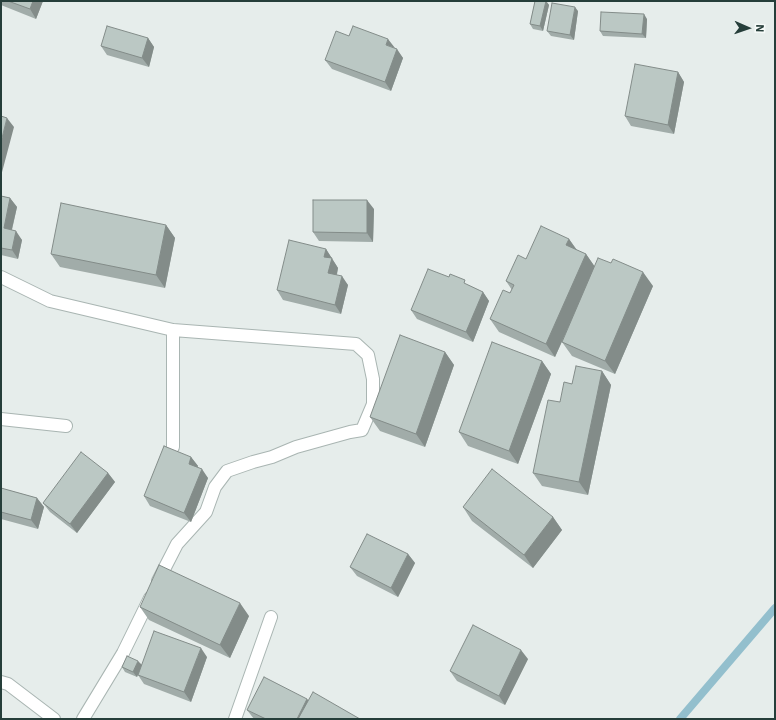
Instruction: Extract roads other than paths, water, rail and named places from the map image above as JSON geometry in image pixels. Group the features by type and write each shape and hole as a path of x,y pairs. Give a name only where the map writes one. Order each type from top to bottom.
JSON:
{"street":[{"path":"1,277 50,301 173,330 356,344 368,355 373,379 373,404 362,430 296,446 272,457 227,471 215,487 206,512 177,544 123,653 83,719"},
{"path":"173,330 173,447"},
{"path":"1,419 66,426"},
{"path":"235,719 271,617"},
{"path":"1,682 8,684 54,719"}],"waterway":[{"path":"680,719 775,608"}]}
